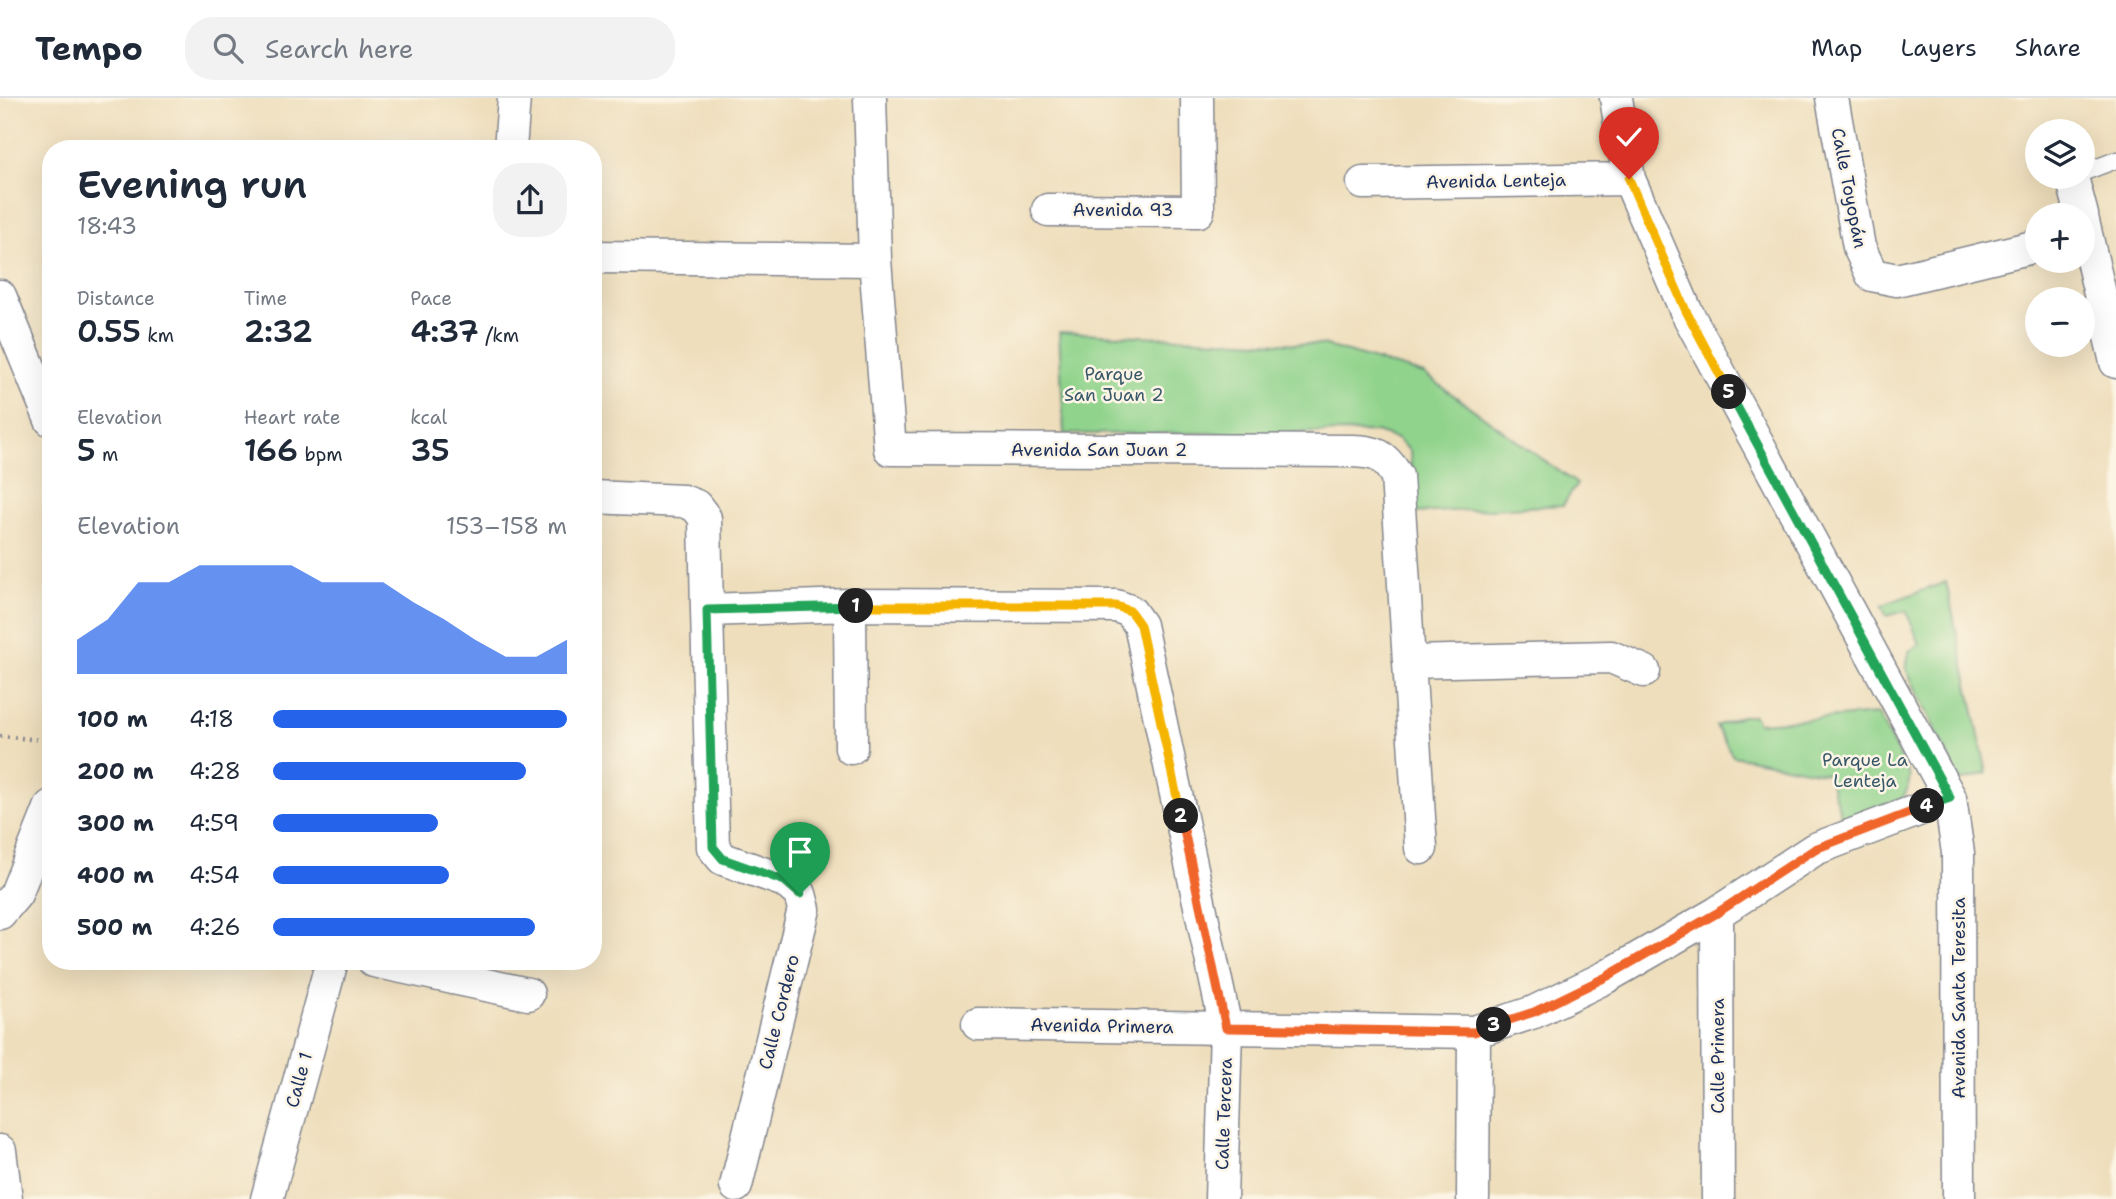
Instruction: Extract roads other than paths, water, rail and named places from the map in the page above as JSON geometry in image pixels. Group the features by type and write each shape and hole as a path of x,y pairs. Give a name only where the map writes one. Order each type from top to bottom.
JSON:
{"street":[{"path":"511,140 514,98"},
{"path":"602,257 875,260 870,98"},
{"name":"Avenida 93","path":"1048,210 1198,211 1197,98"},
{"path":"1616,98 1629,179 1686,311 1950,798"},
{"name":"Calle Toyopán","path":"1832,98 1858,247 1872,275 1897,280 2025,249"},
{"name":"Avenida Lenteja","path":"1363,183 1629,179"},
{"name":"Avenida San Juan 2","path":"875,260 890,449 1352,451 1372,452 1387,461 1397,476 1421,848"},
{"path":"2095,272 2116,362"},
{"path":"0,296 42,398"},
{"path":"602,497 683,501 696,506 705,518 707,610 850,606 851,748"},
{"name":"Calle Tercera","path":"850,606 1116,606 1130,611 1140,625 1226,1028 1221,1199"},
{"name":"Calle Cordero","path":"707,610 713,847 723,859 785,881 800,894 804,909 736,1186"},
{"path":"1409,662 1611,657 1644,671"},
{"name":"Avenida Primera","path":"978,1024 1474,1032 1534,1012 1606,977 1717,913 1815,849 1950,798"},
{"name":"Avenida Santa Teresita","path":"1950,798 1958,853 1959,1199"},
{"path":"0,913 16,894 42,829"},
{"name":"Calle Primera","path":"1717,913 1718,1199"},
{"name":"Calle 1","path":"267,1199 330,970"},
{"path":"416,970 528,994"},
{"path":"1473,1199 1474,1032"},
{"path":"0,1151 6,1199"}],"lane":[{"path":"2095,168 2116,160"}],"park label":[{"name":"Parque San Juan 2","path":"1114,384"},
{"name":"Parque La Lenteja","path":"1865,770"}]}
